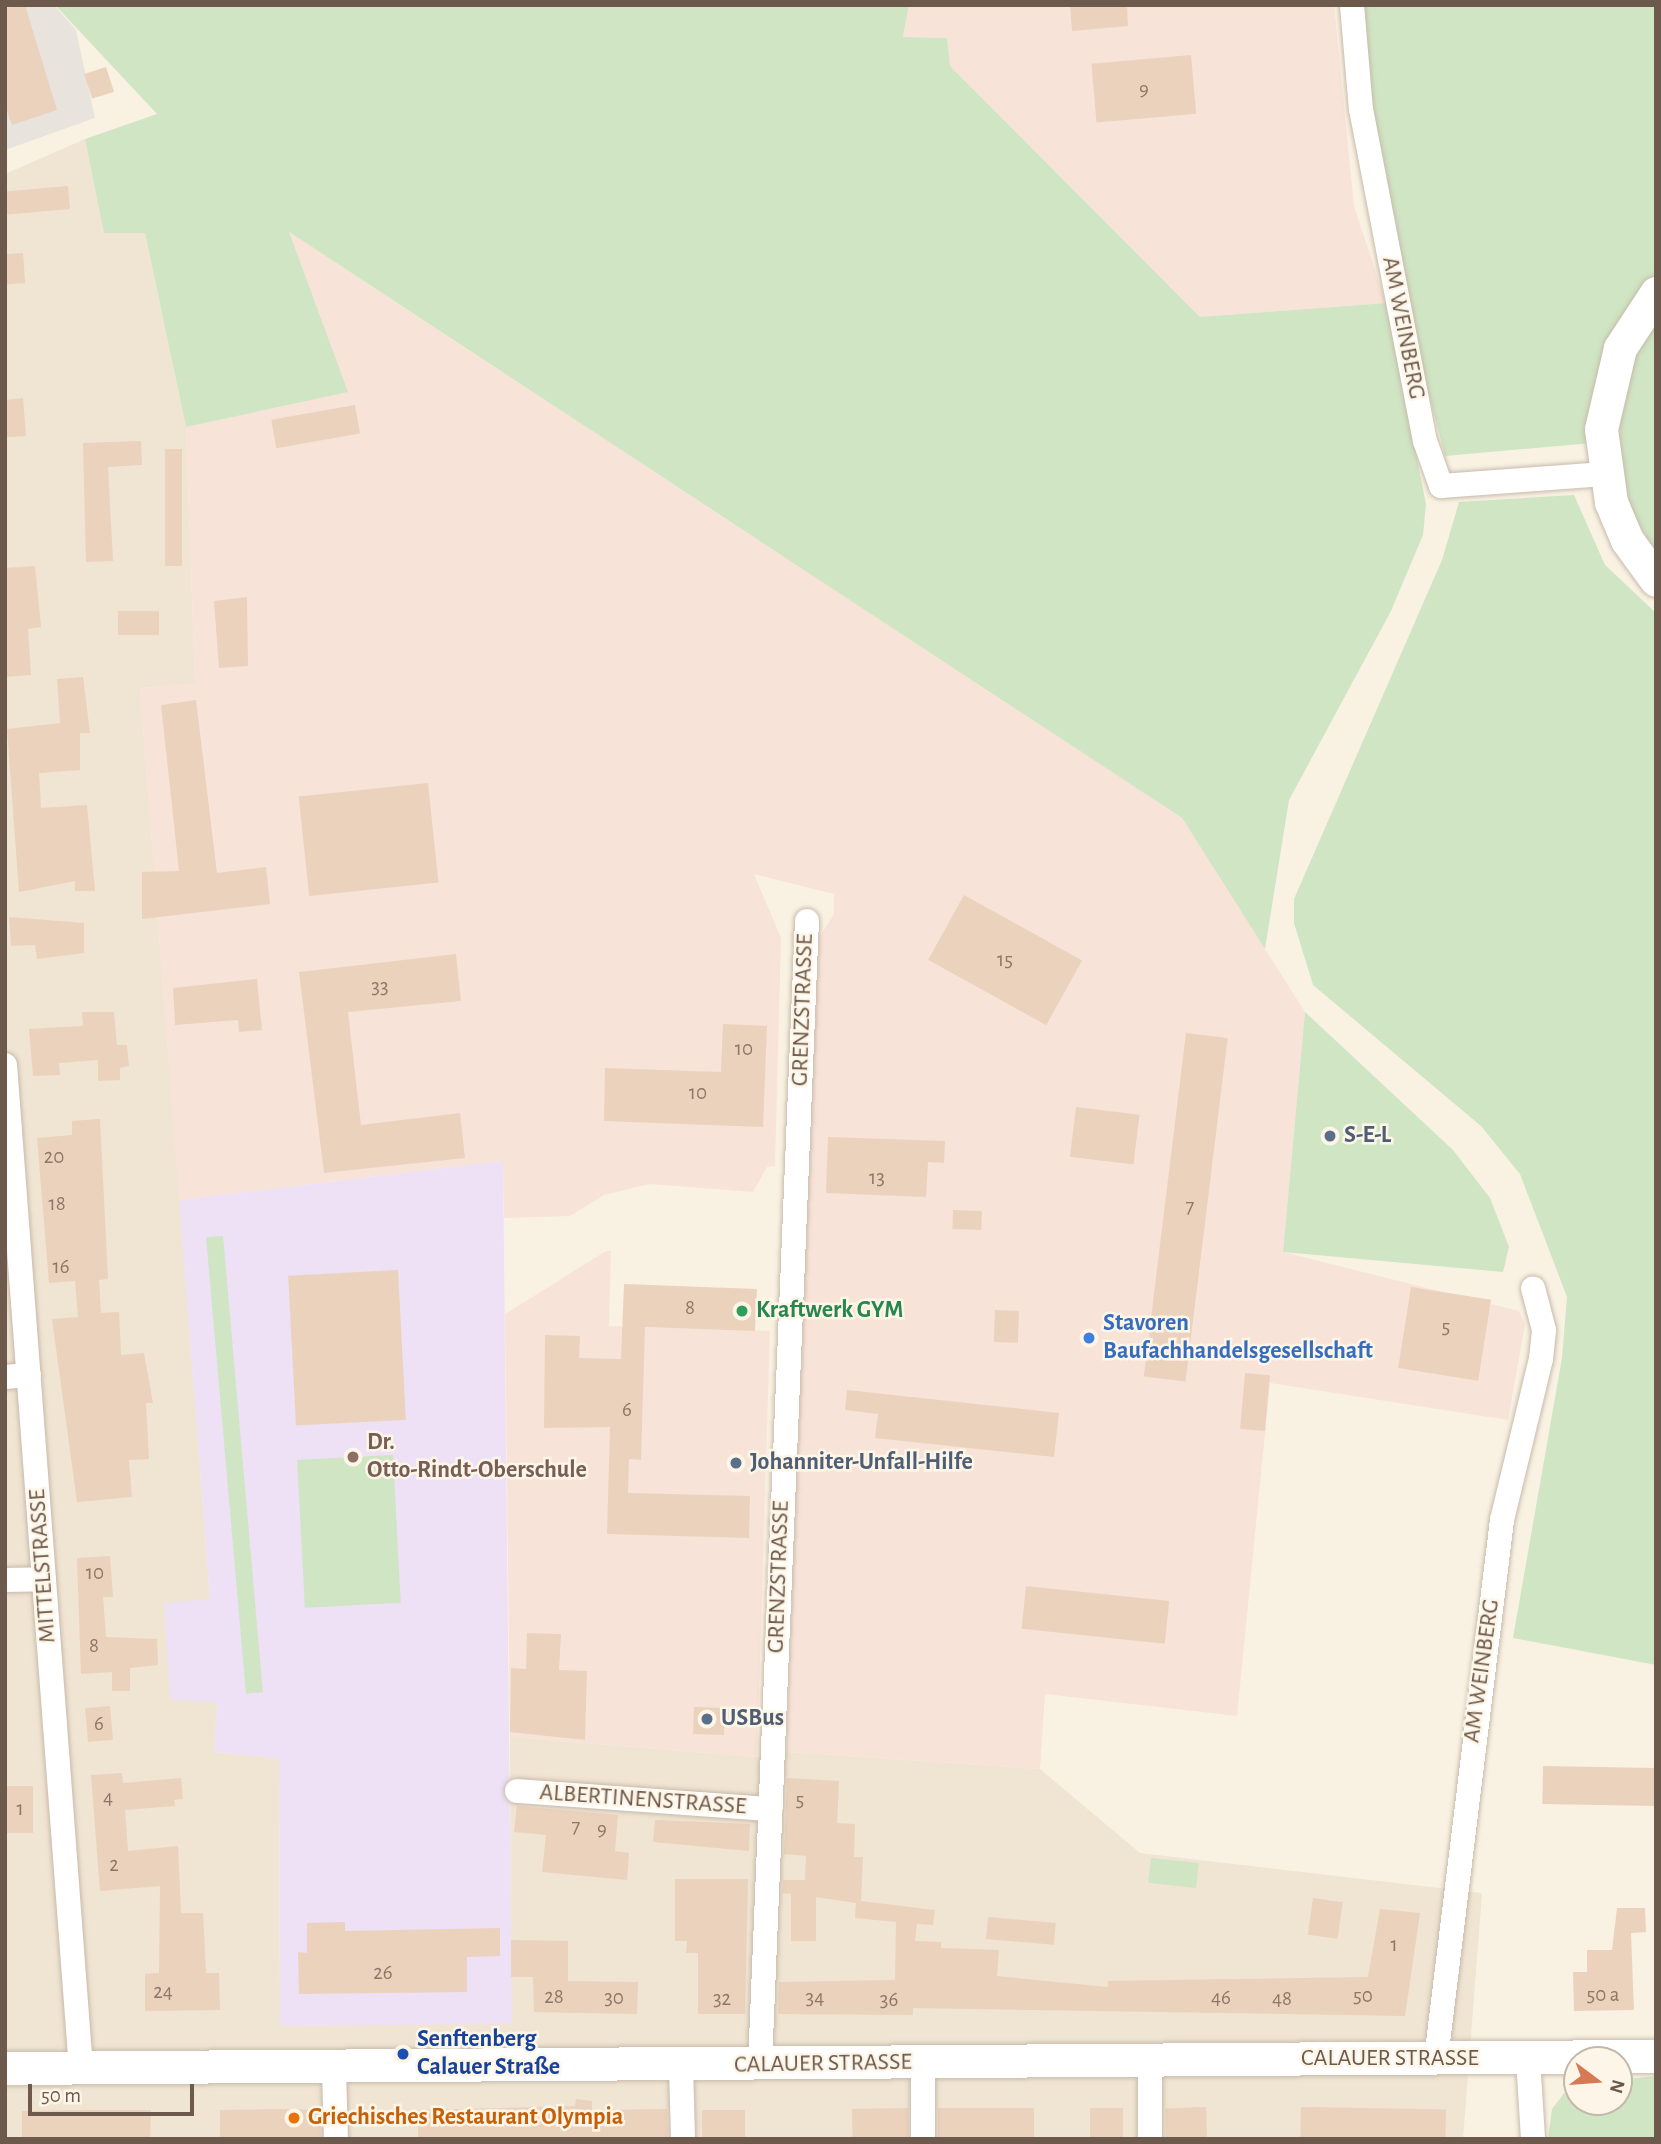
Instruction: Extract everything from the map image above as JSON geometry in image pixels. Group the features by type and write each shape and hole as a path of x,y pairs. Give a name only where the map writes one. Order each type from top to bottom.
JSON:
{"street":[{"name":"AM WEINBERG","path":"1353,5 1361,109 1425,441 1441,486 1605,474"},
{"path":"1656,293 1620,348 1605,396 1605,474 1627,540 1656,580"},
{"name":"GRENZSTRASSE","path":"760,2065 807,921"},
{"name":"MITTELSTRASSE","path":"5,1065 17,1376 44,1579 81,2068"},
{"name":"AM WEINBERG","path":"1436,2059 1502,1520 1541,1359 1544,1331 1533,1288"},
{"path":"5,1580 44,1579"},
{"name":"ALBERTINENSTRASSE","path":"517,1791 770,1809"},
{"name":"CALAUER STRASSE","path":"5,2068 334,2069 1648,2057"},
{"path":"1528,2059 1533,2139"},
{"path":"1150,2061 1150,2139"},
{"path":"923,2062 923,2139"},
{"path":"681,2066 683,2139"},
{"path":"334,2069 336,2139"}],"shaded area":[{"path":"5,5 54,5 76,30 95,118 5,150"},
{"path":"909,5 1334,5 1354,206 1386,303 1200,317 950,66 947,38 903,37"},
{"path":"85,139 104,232 145,233 186,427 195,684 140,688 210,1600 165,1603 217,1703 214,1752 279,1759 280,2026 511,2023 510,1737 757,1757 786,1752 1040,1769 1140,1853 1482,1893 1463,2139 5,2139 5,174"},
{"path":"287,231 1182,818 1305,1012 1283,1252 1519,1311 1525,1324 1508,1420 1270,1383 1237,1716 1045,1694 1040,1769 786,1752 815,944 834,914 834,894 754,874 781,938 775,1166 767,1167 753,1192 650,1184 604,1195 570,1216 504,1218 503,1161 179,1200 140,688 195,684 186,427 347,392"},
{"name":"Dr. Otto-Rindt-Oberschule","path":"503,1161 512,2024 280,2026 279,1759 214,1752 217,1703 170,1699 164,1603 210,1599 179,1200"},
{"path":"606,1251 611,1251 609,1326 770,1331 757,1757 510,1737 505,1314"}],"green space":[{"path":"55,5 909,5 903,37 947,38 950,66 1200,317 1386,303 1426,504 1423,535 1391,611 1289,800 1265,949 1182,818 289,232 348,392 186,427 145,233 104,233 85,139 157,114"},
{"path":"1356,5 1656,5 1656,554 1622,494 1615,441 1445,456 1379,204"},
{"path":"1574,495 1605,565 1656,613 1656,1665 1513,1638 1562,1358 1567,1297 1520,1174 1481,1126 1313,985 1294,923 1294,899 1442,560 1459,502"},
{"path":"1305,1012 1453,1150 1490,1198 1509,1247 1503,1272 1283,1252"},
{"path":"223,1236 263,1692 246,1694 206,1237"},
{"path":"393,1455 401,1603 305,1608 297,1460"},
{"path":"1151,1858 1199,1863 1196,1888 1148,1883"},
{"path":"1656,2076 1656,2139 1548,2139 1552,2109 1563,2095 1563,2116 1633,2116 1633,2078"}],"building":[{"path":"25,5 57,110 12,125 5,104 5,8"},
{"path":"1070,5 1127,5 1128,26 1072,31"},
{"path":"1191,55 1196,114 1097,122 1091,64"},
{"path":"106,67 114,92 92,99 84,74"},
{"path":"68,186 70,209 7,214 5,191"},
{"path":"23,253 25,283 7,284 5,254"},
{"path":"23,398 26,436 5,437 5,400"},
{"path":"355,405 360,434 276,448 271,420"},
{"path":"141,441 142,465 108,467 113,561 86,562 83,443"},
{"path":"165,449 182,449 182,566 165,566"},
{"path":"35,566 41,627 28,629 31,675 5,677 5,568"},
{"path":"247,597 248,666 219,668 214,601"},
{"path":"118,611 159,611 159,635 118,635"},
{"path":"83,677 90,733 80,733 80,770 39,773 41,808 87,805 95,891 75,891 75,881 19,892 7,729 60,723 57,679"},
{"path":"196,700 217,873 266,867 270,904 142,919 142,872 179,871 161,705"},
{"path":"428,783 438,882 309,896 299,797"},
{"path":"964,895 1082,960 1046,1025 928,960"},
{"path":"9,917 84,923 84,953 37,959 35,945 11,946"},
{"path":"456,954 461,1001 348,1012 361,1125 460,1113 465,1158 324,1173 299,972"},
{"path":"257,979 262,1030 239,1032 238,1020 175,1025 173,988"},
{"path":"82,1012 114,1012 117,1045 127,1045 129,1066 120,1068 120,1080 98,1081 98,1060 59,1063 60,1075 33,1076 29,1029 83,1026"},
{"path":"723,1024 767,1026 763,1127 604,1121 605,1068 721,1072"},
{"path":"1186,1033 1228,1038 1186,1382 1144,1376"},
{"path":"1076,1107 1140,1115 1133,1164 1070,1157"},
{"path":"100,1119 108,1279 99,1280 101,1313 119,1312 121,1355 144,1353 153,1403 146,1403 149,1459 129,1460 132,1497 77,1502 52,1319 78,1317 75,1281 49,1283 37,1138 72,1135 72,1121"},
{"path":"828,1137 945,1141 944,1163 928,1162 926,1197 826,1193"},
{"path":"953,1210 982,1211 981,1230 952,1229"},
{"path":"398,1270 406,1420 296,1426 288,1276"},
{"path":"624,1284 757,1289 755,1331 645,1327 641,1460 629,1459 628,1493 750,1496 749,1538 607,1534 610,1427 544,1428 545,1335 580,1336 579,1358 621,1359"},
{"path":"1411,1287 1491,1300 1478,1381 1398,1368"},
{"path":"995,1310 1019,1311 1018,1343 994,1342"},
{"path":"1245,1373 1270,1375 1265,1431 1240,1429"},
{"path":"847,1390 1059,1413 1054,1457 875,1438 878,1414 845,1410"},
{"path":"110,1556 113,1597 103,1597 106,1637 157,1639 158,1665 130,1668 130,1691 112,1691 112,1672 81,1674 77,1558"},
{"path":"1026,1586 1169,1601 1165,1644 1022,1629"},
{"path":"527,1633 561,1634 559,1670 587,1671 585,1740 510,1732 511,1668 526,1669"},
{"path":"110,1706 113,1740 88,1742 85,1708"},
{"path":"694,1707 725,1708 724,1735 693,1734"},
{"path":"1543,1766 1656,1768 1655,1806 1542,1804"},
{"path":"122,1773 123,1783 181,1778 183,1799 174,1800 175,1806 125,1810 128,1851 178,1846 181,1913 203,1913 206,1973 219,1973 220,2010 145,2011 145,1974 159,1973 160,1886 100,1891 91,1775"},
{"path":"787,1778 839,1781 837,1823 855,1824 854,1857 863,1857 861,1901 935,1910 933,1925 917,1924 915,1941 941,1942 941,1948 999,1950 997,1976 1108,1987 1108,1981 1368,1977 1380,1909 1420,1913 1405,2016 913,2008 913,2015 778,2014 779,1982 895,1980 896,1922 855,1918 856,1903 816,1897 816,1941 791,1941 791,1894 782,1893 783,1880 805,1880 806,1856 784,1854"},
{"path":"5,1786 33,1786 33,1833 5,1833"},
{"path":"517,1806 618,1815 615,1851 629,1853 627,1880 542,1872 546,1835 514,1832"},
{"path":"655,1820 750,1824 749,1851 653,1842"},
{"path":"675,1879 748,1879 745,2014 698,2014 698,1953 686,1953 687,1941 675,1941"},
{"path":"1313,1898 1343,1902 1338,1939 1308,1935"},
{"path":"1617,1908 1645,1908 1646,1932 1631,1933 1634,2010 1574,2011 1573,1972 1587,1972 1587,1950 1612,1950"},
{"path":"988,1917 1056,1923 1054,1945 986,1939"},
{"path":"345,1922 345,1931 500,1928 500,1956 467,1957 467,1992 299,1994 298,1952 307,1953 307,1923"},
{"path":"511,1940 568,1941 568,1981 638,1982 637,2014 534,2012 533,1977 511,1977"},
{"path":"576,2099 592,2101 592,2110 667,2109 668,2138 418,2139 418,2110 575,2106"},
{"path":"1206,2107 1207,2139 1166,2139 1165,2108"},
{"path":"1301,2107 1446,2110 1445,2139 1300,2139"},
{"path":"908,2108 909,2138 853,2139 852,2109"},
{"path":"938,2108 1034,2108 1034,2139 938,2139"},
{"path":"1090,2108 1123,2108 1123,2139 1090,2139"},
{"path":"151,2110 150,2139 22,2139 22,2111"},
{"path":"220,2110 320,2110 321,2139 220,2137"},
{"path":"702,2110 745,2110 745,2139 702,2139"}],"place":[{"name":"S-E-L","path":"1330,1136"},
{"name":"Kraftwerk GYM","path":"742,1311"},
{"name":"Stavoren Baufachhandelsgesellschaft","path":"1089,1338"},
{"name":"Dr. Otto-Rindt-Oberschule","path":"353,1457"},
{"name":"Johanniter-Unfall-Hilfe","path":"736,1463"},
{"name":"USBus","path":"707,1719"},
{"name":"Senftenberg Calauer Straße","path":"403,2054"},
{"name":"Griechisches Restaurant Olympia","path":"294,2118"}]}
